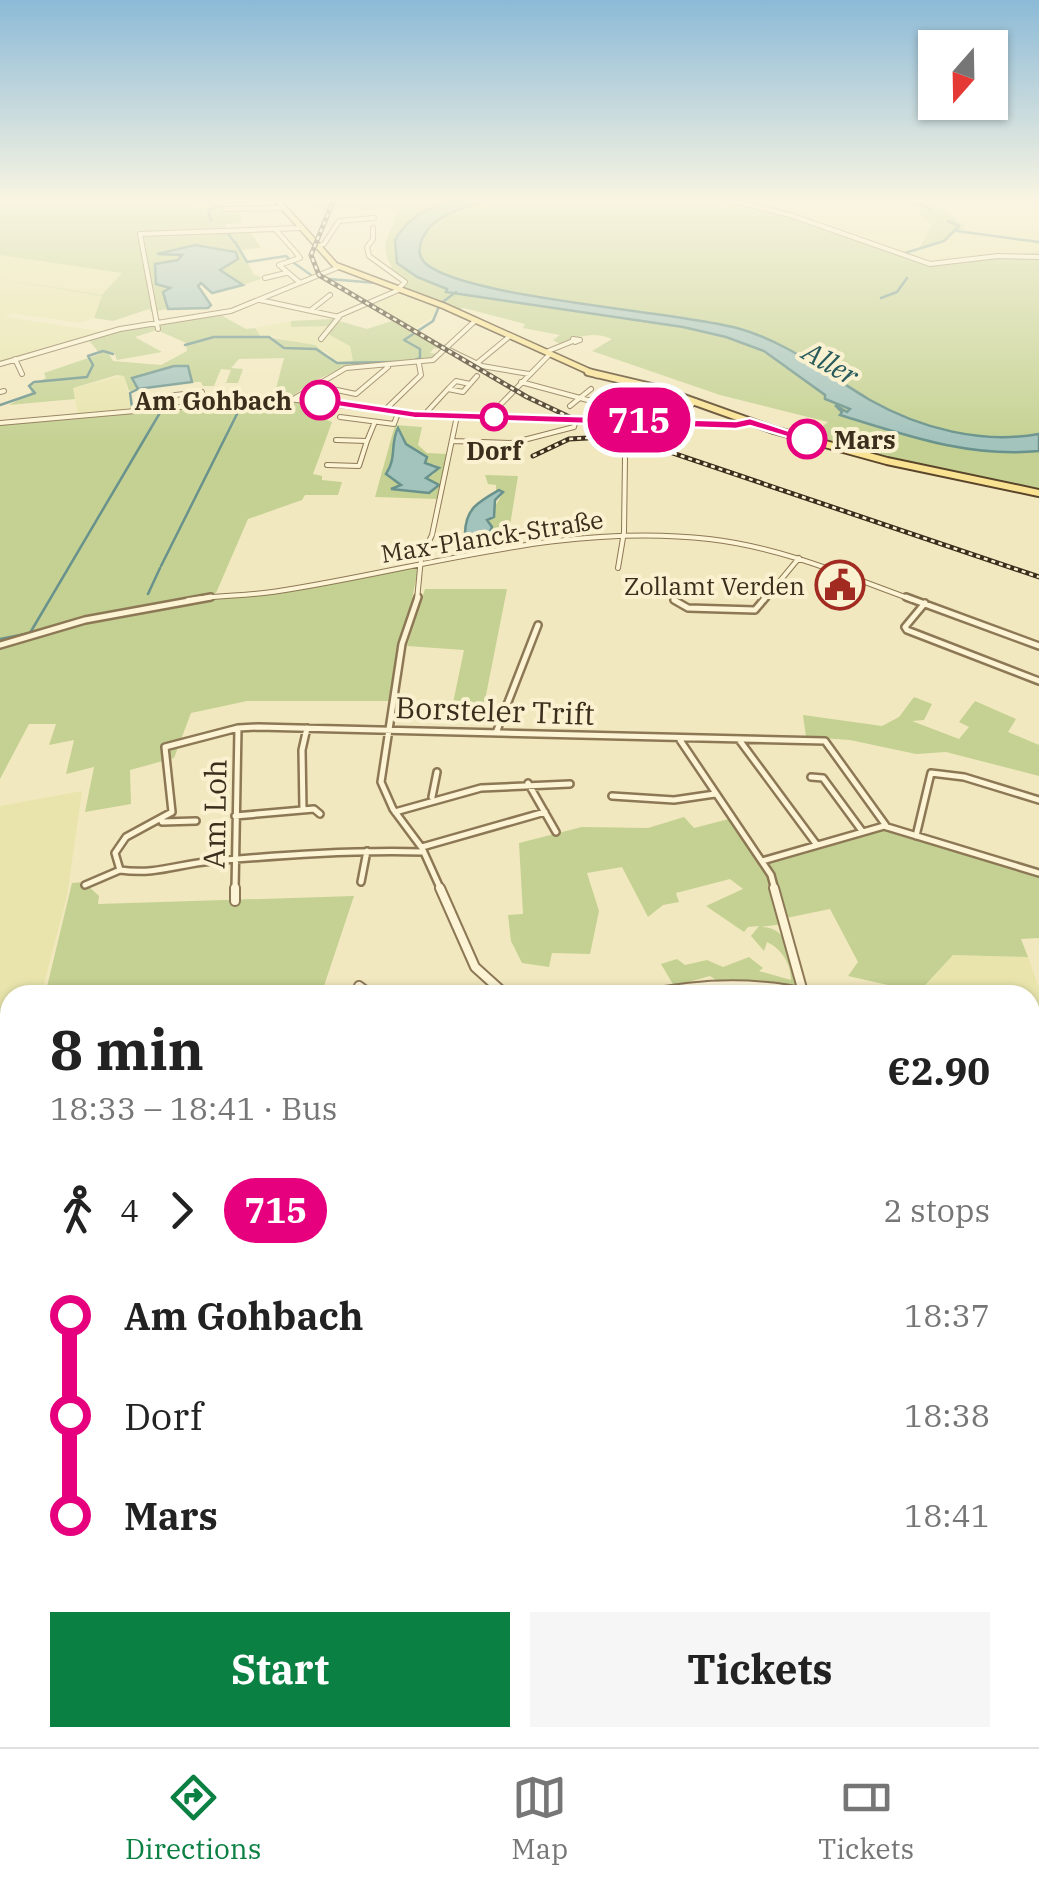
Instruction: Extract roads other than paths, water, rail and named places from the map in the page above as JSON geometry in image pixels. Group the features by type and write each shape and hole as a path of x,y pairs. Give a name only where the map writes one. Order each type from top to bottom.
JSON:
{"main road":[{"path":"377,281 436,302 598,376 656,388 750,422 905,466 1039,493"}],"street":[{"path":"147,281 158,329"},
{"path":"0,364 154,321 231,311 304,281"},
{"path":"258,300 338,316 399,289 402,281"},
{"path":"311,310 330,295"},
{"path":"268,296 277,301"},
{"path":"320,339 339,322 338,316"},
{"path":"295,398 346,368 419,364 435,359 476,320"},
{"path":"476,364 510,336"},
{"path":"495,417 547,354 578,339 584,344"},
{"path":"445,348 476,364 529,374"},
{"path":"14,360 22,374"},
{"path":"384,411 420,376 419,364"},
{"path":"313,385 360,393 389,366"},
{"path":"448,389 462,393 478,376"},
{"path":"424,415 456,382 470,384"},
{"path":"521,382 606,405"},
{"path":"570,406 591,390"},
{"path":"140,399 202,392 205,404"},
{"path":"0,423 295,398 424,415 736,425 750,422"},
{"path":"678,422 696,401"},
{"path":"340,418 394,424 398,413"},
{"path":"457,416 423,562 420,591 402,644 381,782 394,812 422,850 471,960 491,985"},
{"path":"453,441 512,442 574,427 575,423"},
{"path":"327,465 359,466 374,424"},
{"path":"336,440 368,442"},
{"path":"618,568 626,458"},
{"name":"Max-Planck-Straße","path":"0,645 121,612 206,597 276,592 550,540 622,534 692,536 799,558 1039,646"},
{"path":"674,600 688,608 755,610 799,558"},
{"path":"925,603 905,627 907,630 1039,682"},
{"path":"496,732 538,625"},
{"name":"Borsteler Trift","path":"162,822 172,812 173,798 165,747 238,728 307,728 825,741 887,827"},
{"name":"Am Loh","path":"235,901 238,728"},
{"path":"303,810 302,750 307,728"},
{"path":"680,740 772,876 802,985"},
{"path":"739,740 817,845"},
{"path":"432,797 437,772"},
{"path":"916,836 932,773 954,775 1039,800"},
{"path":"811,777 823,778 862,832"},
{"path":"527,782 556,832"},
{"path":"394,812 432,797 489,783 570,784"},
{"path":"612,796 674,800 714,794"},
{"path":"235,816 314,809 320,814"},
{"path":"86,884 120,870 150,874 203,862 338,850 422,850 546,812"},
{"path":"120,870 115,853 121,839 142,827 162,822 196,821"},
{"path":"762,862 887,827 1039,873"},
{"path":"362,882 367,851"}],"water":[{"path":"156,281 236,281 243,285 212,293 201,283 198,286 211,305 208,308 168,309 163,292 170,288"},
{"path":"426,281 464,281 524,294 737,328 790,350 870,400 910,419 974,435 1039,434 1039,451 962,448 840,415 842,412 835,405 847,412 850,409 825,399 825,395 764,351 726,337 683,327 446,292 447,289"},
{"path":"188,366 192,382 138,389 132,378"},
{"path":"398,428 406,444 427,457 425,463 439,468 426,478 439,485 429,493 391,489 401,485 386,474"},
{"path":"499,490 503,492 495,500 494,517 487,520 492,527 488,536 465,534 467,518 474,507"}],"waterway":[{"path":"347,281 377,283"},
{"path":"881,298 897,292 905,281"},
{"path":"413,361 420,358 420,349 404,340 433,321 440,304 456,292"},
{"path":"185,345 214,337 269,337 284,348 316,349 337,363 395,362"},
{"path":"0,405 35,393 29,386 34,382 87,377 93,365 88,356 103,351 113,354"},
{"path":"132,407 130,393 138,389"},
{"path":"161,566 243,402"},
{"path":"0,639 30,633 161,411"},
{"path":"148,594 160,568"}],"railway":[{"path":"328,281 527,397 578,421 1039,577"},
{"path":"533,456 569,439 606,437"}],"place":[{"name":"Am Gohbach","path":"320,400"},
{"name":"Dorf","path":"494,417"},
{"name":"Mars","path":"807,439"},
{"name":"Zollamt Verden","path":"840,585"}],"water label":[{"name":"Aller","path":"831,363"}]}
